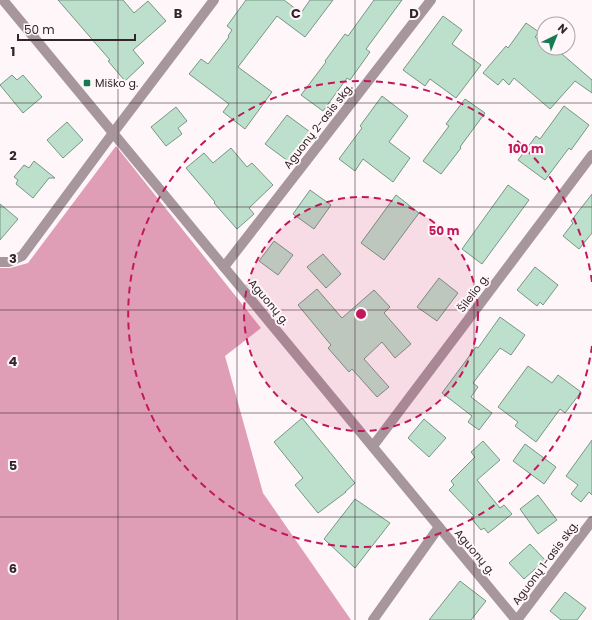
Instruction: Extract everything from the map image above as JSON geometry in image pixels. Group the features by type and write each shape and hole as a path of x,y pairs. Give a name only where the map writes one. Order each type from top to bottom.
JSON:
{"street":[{"name":"Aguonų g.","path":"3,0 517,620"},
{"path":"0,262 9,262 22,256 214,0"},
{"name":"Aguonų 2-asis skg.","path":"224,267 431,0"},
{"name":"Šilelio g.","path":"373,446 592,155"},
{"name":"Aguonų 1-asis skg.","path":"517,620 592,521"},
{"path":"373,620 439,527"}],"shaded area":[{"path":"116,146 261,328 225,356 263,493 351,620 0,620 0,268 10,268 28,263"}],"building":[{"path":"58,0 123,0 134,13 148,1 166,21 133,50 144,63 125,81 108,61 110,60"},
{"path":"246,0 284,0 301,13 310,0 333,0 305,37 277,16 238,67 272,92 245,129 223,112 229,104 189,74 201,59 208,64 229,37 228,36 232,30 227,26"},
{"path":"374,0 402,0 366,49 370,52 350,80 347,78 323,111 301,95 345,34 348,36"},
{"path":"443,16 462,30 452,44 481,65 456,98 430,79 425,86 403,70"},
{"path":"526,23 536,30 536,56 564,56 592,80 592,93 575,81 550,109 514,78 509,85 503,79 498,85 483,73 506,46 508,48"},
{"path":"12,75 17,80 23,75 42,97 23,113 0,85"},
{"path":"382,96 408,116 389,142 410,158 393,182 363,159 355,171 339,159 362,128 360,126"},
{"path":"465,99 485,113 441,174 423,161 449,126 446,124"},
{"path":"564,106 589,125 571,150 569,148 545,180 518,160 536,136 540,139"},
{"path":"176,107 187,121 178,128 182,134 166,146 151,127"},
{"path":"287,115 310,132 288,161 265,144"},
{"path":"67,122 83,140 63,158 47,140"},
{"path":"231,148 247,167 252,163 273,185 249,208 254,214 237,229 186,168 204,153 213,163"},
{"path":"34,161 55,178 49,178 33,198 16,184 18,180 14,177 24,165 29,168"},
{"path":"508,185 529,200 482,264 462,249"},
{"path":"310,190 331,205 314,229 293,214"},
{"path":"592,194 592,233 579,249 563,236 573,223 571,221"},
{"path":"396,195 419,213 384,260 361,243"},
{"path":"0,204 18,219 0,240"},
{"path":"274,241 293,255 278,275 259,261"},
{"path":"323,254 341,274 326,288 307,267"},
{"path":"535,267 558,285 543,305 540,302 537,306 517,290"},
{"path":"439,278 458,293 437,321 417,307"},
{"path":"317,289 342,318 374,290 390,307 384,313 411,344 395,358 382,342 364,359 389,387 377,397 352,369 349,372 328,348 331,345 298,305"},
{"path":"500,317 525,335 511,355 500,348 473,383 478,387 471,397 492,413 479,430 468,422 472,416 442,393 476,347 478,348"},
{"path":"528,366 552,383 558,375 581,392 565,413 560,409 536,442 515,426 518,422 498,407"},
{"path":"302,418 355,483 346,492 318,513 295,485 303,478 274,442"},
{"path":"424,419 446,438 429,457 408,438"},
{"path":"592,440 592,495 589,492 581,502 571,494 578,485 566,476"},
{"path":"483,441 500,460 477,480 500,508 504,505 512,514 488,533 484,528 481,530 471,518 474,516 449,490 454,485 451,481 475,457 471,452"},
{"path":"525,444 556,467 544,484 513,461"},
{"path":"538,495 557,520 538,534 520,509"},
{"path":"355,499 390,523 355,568 324,539"},
{"path":"530,544 545,560 524,579 509,563"},
{"path":"460,581 486,601 471,620 429,620"},
{"path":"565,592 586,608 577,620 561,620 550,611"}],"place":[{"name":"Miško g.","path":"87,83"}]}
